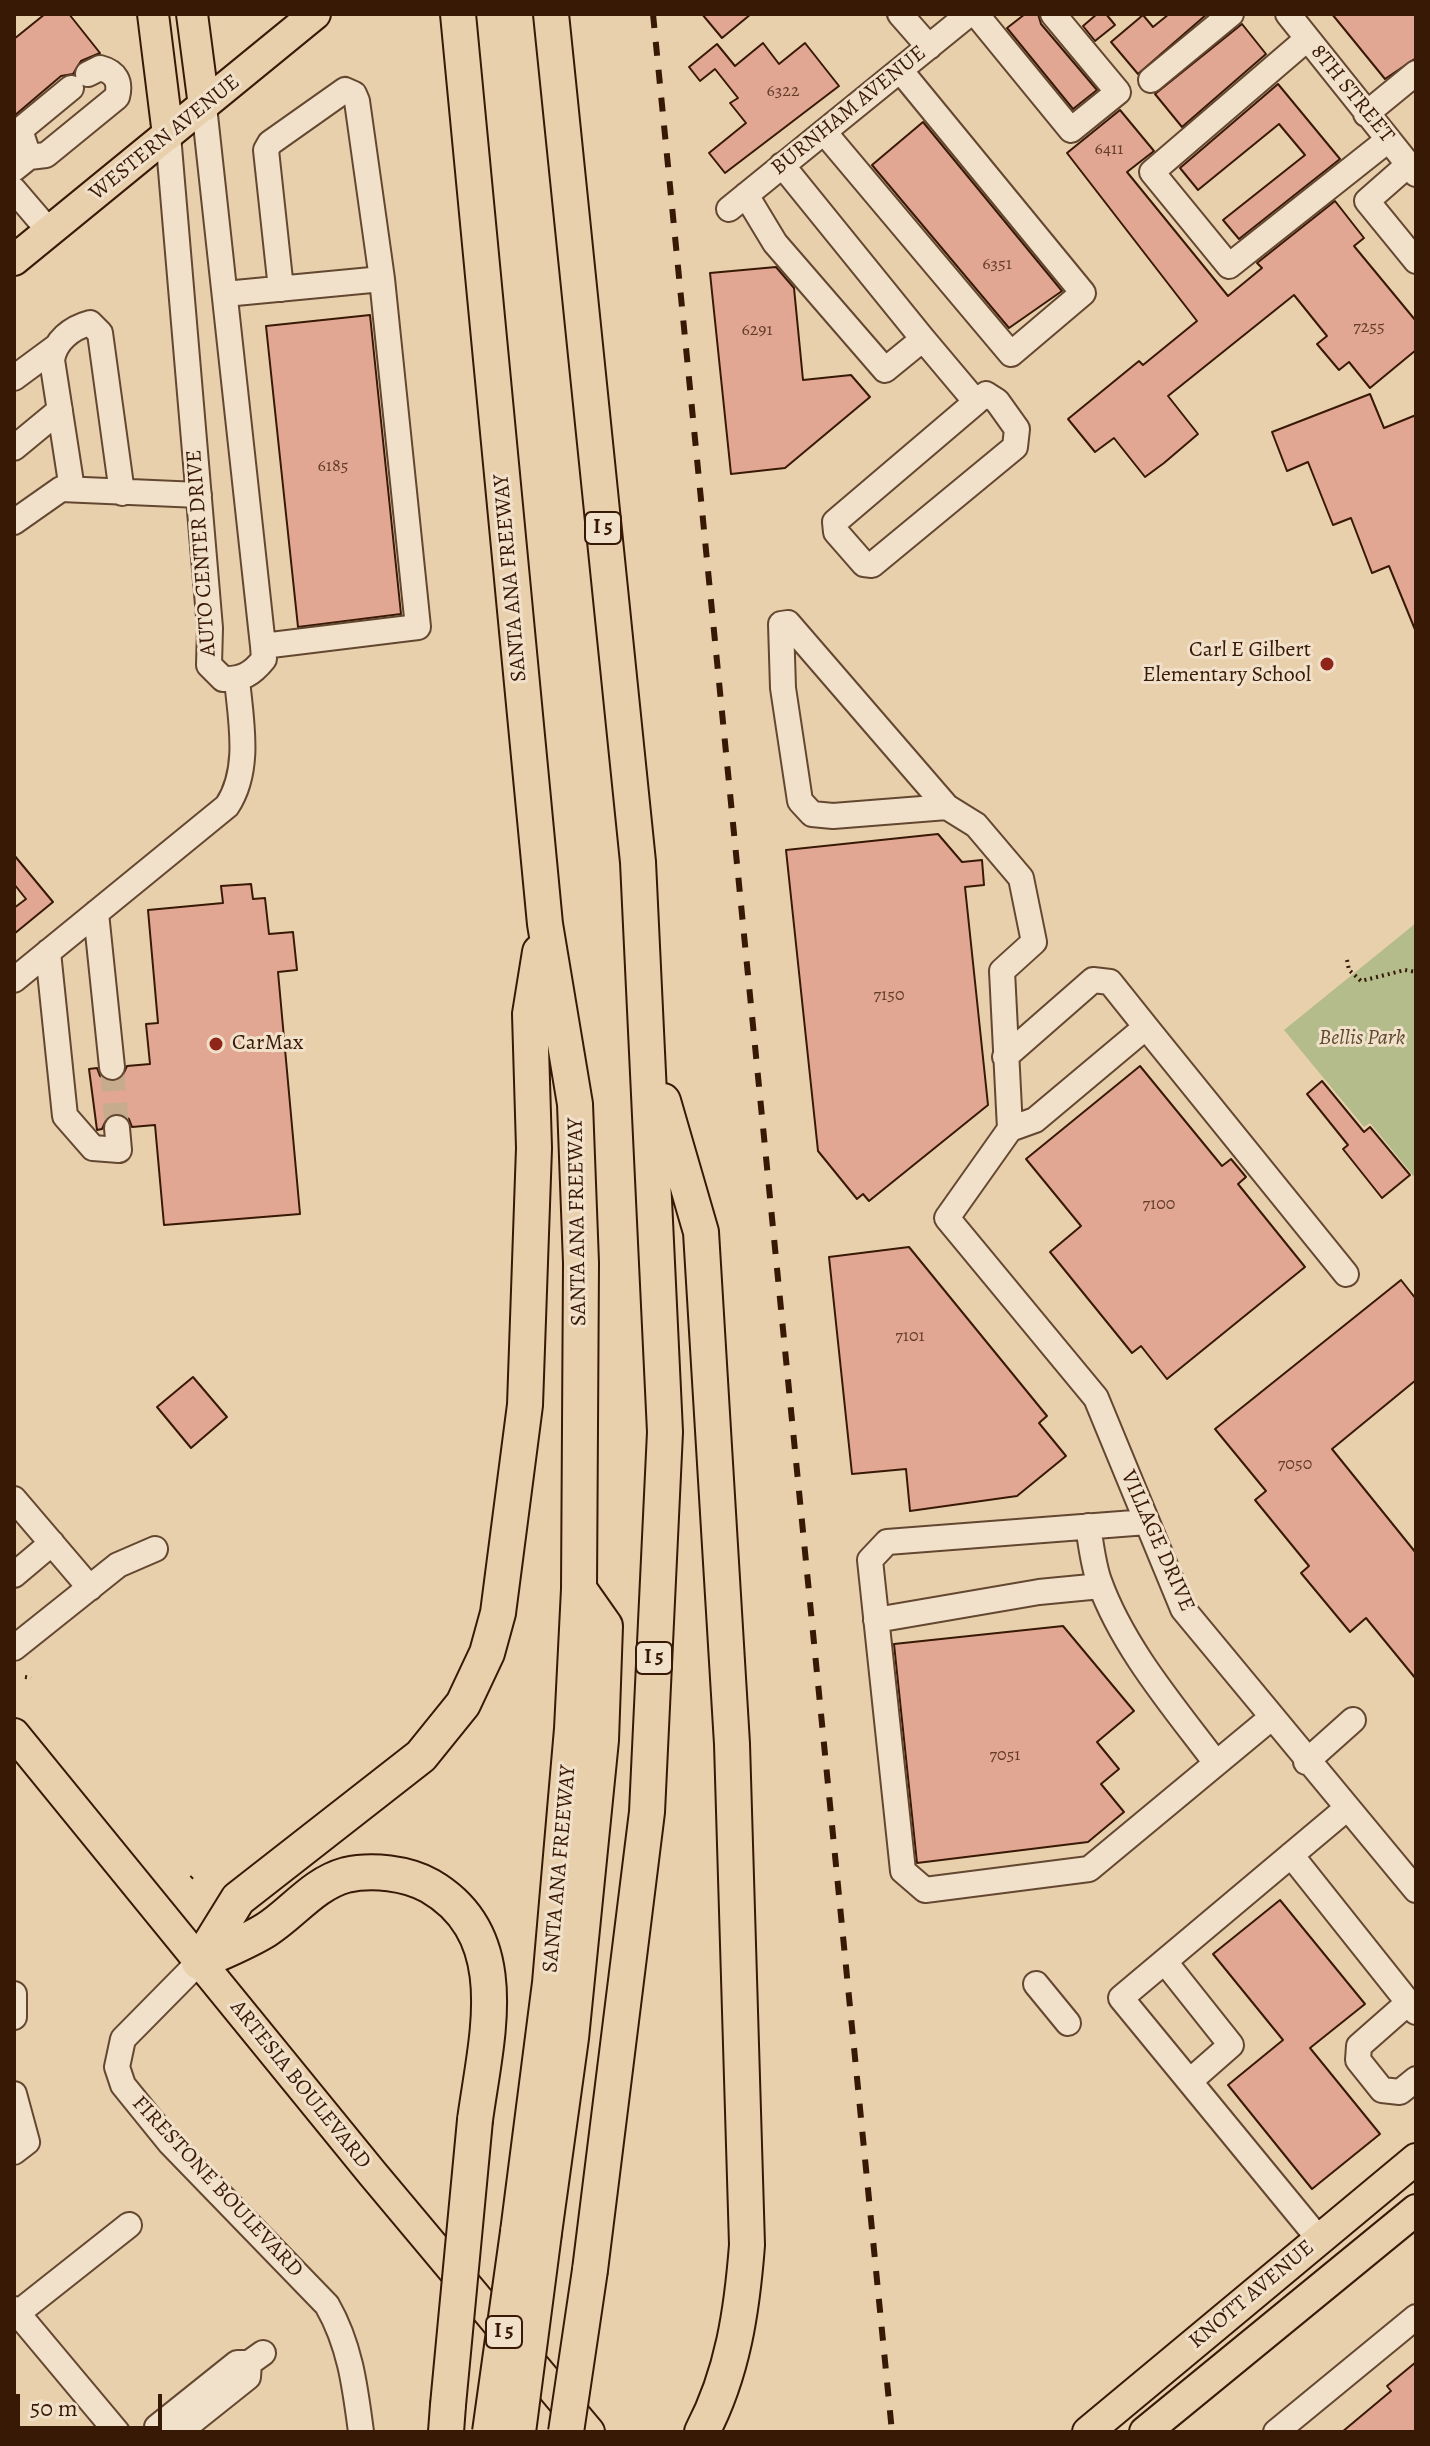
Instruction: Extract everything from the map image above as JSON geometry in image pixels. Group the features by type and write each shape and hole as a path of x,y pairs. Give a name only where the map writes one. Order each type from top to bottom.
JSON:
{"highway":[{"path":"435,14 474,185"},
{"name":"SANTA ANA FREEWAY","path":"458,14 545,924 575,1104 581,1263 579,1589 572,1729 531,2233 490,2432"},
{"name":"I 5","path":"551,14 638,862 665,1432 647,1812 590,2270 566,2432"},
{"path":"199,1962 238,1899 421,1756 463,1704 487,1653 502,1589 525,1405 534,1179 530,1014 545,924"},
{"path":"647,1043 701,1232 732,1744 747,2245 742,2314 727,2373 702,2432"},
{"path":"199,1962 267,1929 312,1892 346,1875 377,1873 419,1880 446,1897 470,1919 487,1959 489,1984 447,2419"},
{"path":"518,2432 531,2233"}],"main road":[{"name":"AUTO CENTER DRIVE","path":"153,14 168,135"},
{"path":"192,14 204,106"},
{"name":"WESTERN AVENUE","path":"14,260 315,14"},
{"name":"ARTESIA BOULEVARD","path":"14,1734 589,2432"},
{"name":"KNOTT AVENUE","path":"1088,2432 1416,2159"},
{"name":"KNOTT AVENUE","path":"1147,2431 1416,2210"}],"street":[{"path":"900,14 929,47"},
{"name":"BURNHAM AVENUE","path":"923,339 885,370 737,202 969,14"},
{"path":"976,14 1071,130 1118,92 1053,14"},
{"path":"1151,80 1231,14"},
{"name":"8TH STREET","path":"1288,14 1412,169"},
{"path":"1307,39 1152,172 1229,266 1388,140"},
{"path":"100,68 115,75 119,81 117,97 51,151 21,163 20,130 79,81 100,68"},
{"path":"824,132 1011,354 1083,293 900,70"},
{"path":"1366,114 1416,73"},
{"path":"204,106 263,646 418,627 382,279 357,101 354,94 345,90 270,143 266,150 281,289"},
{"name":"AUTO CENTER DRIVE","path":"168,135 210,628 209,665 223,679 237,680 254,671 264,659 263,646"},
{"path":"782,165 976,402"},
{"path":"1412,169 1367,201 1416,261"},
{"path":"14,190 50,232"},
{"path":"225,294 382,279"},
{"path":"14,378 56,347 78,326 90,323 100,333 122,493"},
{"path":"56,347 52,360 72,489"},
{"path":"986,394 997,401 1017,429 1015,447 872,565 864,564 836,532 835,522 976,402 986,394"},
{"path":"14,448 60,410"},
{"path":"14,522 61,489 199,495"},
{"path":"947,807 833,816 812,814 800,801 783,688 781,624 788,623 947,807 976,825 1021,878 1034,942 1002,971 1010,1129 1035,1120 1146,1027"},
{"path":"14,980 227,806 237,791 242,768 237,680"},
{"path":"96,913 112,1067"},
{"path":"48,952 65,1116 93,1148 119,1150 117,1128"},
{"path":"1005,1057 1093,980 1110,982 1346,1274"},
{"name":"VILLAGE DRIVE","path":"1010,1129 947,1218 1096,1398 1183,1609 1306,1762 1416,1890"},
{"path":"14,1499 90,1588"},
{"path":"1147,1522 887,1542 870,1560 903,1871 925,1890 1089,1869 1271,1718"},
{"path":"1088,1526 1101,1586 1159,1689 1216,1763"},
{"path":"14,1575 52,1543"},
{"path":"14,1648 118,1565 155,1549"},
{"path":"876,1620 1039,1592 1101,1586"},
{"path":"1306,1762 1353,1720"},
{"path":"1319,2239 1121,1998 1346,1809"},
{"path":"1291,1855 1412,2007 1359,2046 1358,2060 1382,2090 1400,2092 1416,2079"},
{"name":"FIRESTONE BOULEVARD","path":"199,1962 123,2039 117,2067 123,2085 140,2111 327,2305 342,2331 351,2361 361,2432"},
{"path":"1165,1962 1231,2045 1190,2081"},
{"path":"1036,1984 1068,2023"},
{"path":"14,1994 14,2017"},
{"path":"14,2094 27,2142 14,2152"},
{"path":"117,2432 15,2313 129,2225"},
{"path":"1276,2432 1416,2317"},
{"path":"157,2432 157,2427 237,2363 256,2358 248,2377 179,2432"}],"path":[{"path":"1347,960 1349,970 1361,981 1405,970 1416,972"}],"green space":[{"name":"Bellis Park","path":"1416,923 1416,1179 1370,1123 1364,1127 1284,1030"}],"building":[{"path":"45,14 69,14 100,53 81,61 73,74 61,76 14,116 14,39"},
{"path":"702,14 751,14 722,38"},
{"path":"1025,14 1038,14 1041,24 1097,90 1073,109 1007,28"},
{"path":"1097,14 1106,14 1115,25 1095,41 1083,26"},
{"path":"1169,14 1207,14 1138,74 1111,42 1143,15 1153,27"},
{"path":"1332,14 1416,14 1416,58 1385,79"},
{"path":"1242,24 1266,54 1182,127 1155,94"},
{"path":"763,43 779,64 805,43 839,86 725,173 709,153 746,123 730,103 738,98 715,69 700,81 689,67 717,44 735,66"},
{"path":"1278,84 1340,159 1239,239 1223,220 1305,155 1279,124 1198,190 1180,168"},
{"path":"1120,110 1154,151 1127,172 1228,296 1262,268 1257,263 1335,201 1364,238 1354,246 1416,321 1416,350 1370,388 1349,362 1339,370 1317,344 1327,336 1294,295 1168,396 1198,434 1164,463 1145,477 1114,438 1095,452 1068,419 1139,361 1143,365 1197,321 1067,153"},
{"path":"923,122 1062,291 1009,328 872,165"},
{"path":"776,267 794,288 803,380 851,375 870,397 785,468 731,474 710,273"},
{"path":"370,315 401,614 298,627 266,326"},
{"path":"1370,394 1384,428 1416,415 1416,632 1389,566 1372,573 1351,518 1333,525 1308,462 1287,471 1272,432"},
{"path":"938,834 962,862 982,860 984,885 965,887 988,1105 869,1201 863,1194 857,1199 818,1151 786,850"},
{"path":"14,855 53,902 14,934 14,908 26,899 14,884"},
{"name":"CarMax","path":"251,884 253,899 265,898 269,934 293,932 297,970 278,972 300,1214 164,1225 155,1125 132,1127 129,1119 116,1113 108,1116 102,1129 97,1130 89,1069 97,1068 100,1076 113,1082 121,1079 127,1066 150,1064 146,1024 158,1023 148,910 223,903 221,886"},
{"path":"1140,1066 1222,1166 1231,1159 1246,1177 1238,1184 1305,1267 1167,1379 1141,1346 1132,1353 1050,1252 1081,1226 1026,1159"},
{"path":"1322,1081 1364,1132 1370,1127 1410,1175 1382,1198 1343,1149 1348,1145 1307,1094"},
{"path":"909,1247 1047,1416 1039,1423 1066,1456 1017,1496 910,1511 906,1469 852,1474 829,1257"},
{"path":"1401,1280 1416,1299 1416,1380 1332,1449 1416,1553 1416,1679 1366,1618 1350,1632 1301,1573 1309,1566 1255,1500 1266,1491 1215,1429"},
{"path":"193,1377 227,1417 191,1448 157,1407"},
{"path":"1063,1626 1134,1711 1097,1742 1119,1769 1101,1784 1124,1812 1088,1842 917,1863 894,1644"},
{"path":"1280,1900 1365,2004 1310,2048 1380,2134 1312,2189 1228,2085 1283,2040 1213,1954"},
{"path":"1416,2362 1416,2432 1342,2432 1391,2391 1387,2386"}],"tunnel":[{"path":"112,1067 117,1128"}],"railway":[{"path":"653,14 892,2432"}],"place":[{"name":"Carl E Gilbert Elementary School","path":"1327,664"},
{"name":"CarMax","path":"216,1044"}]}
